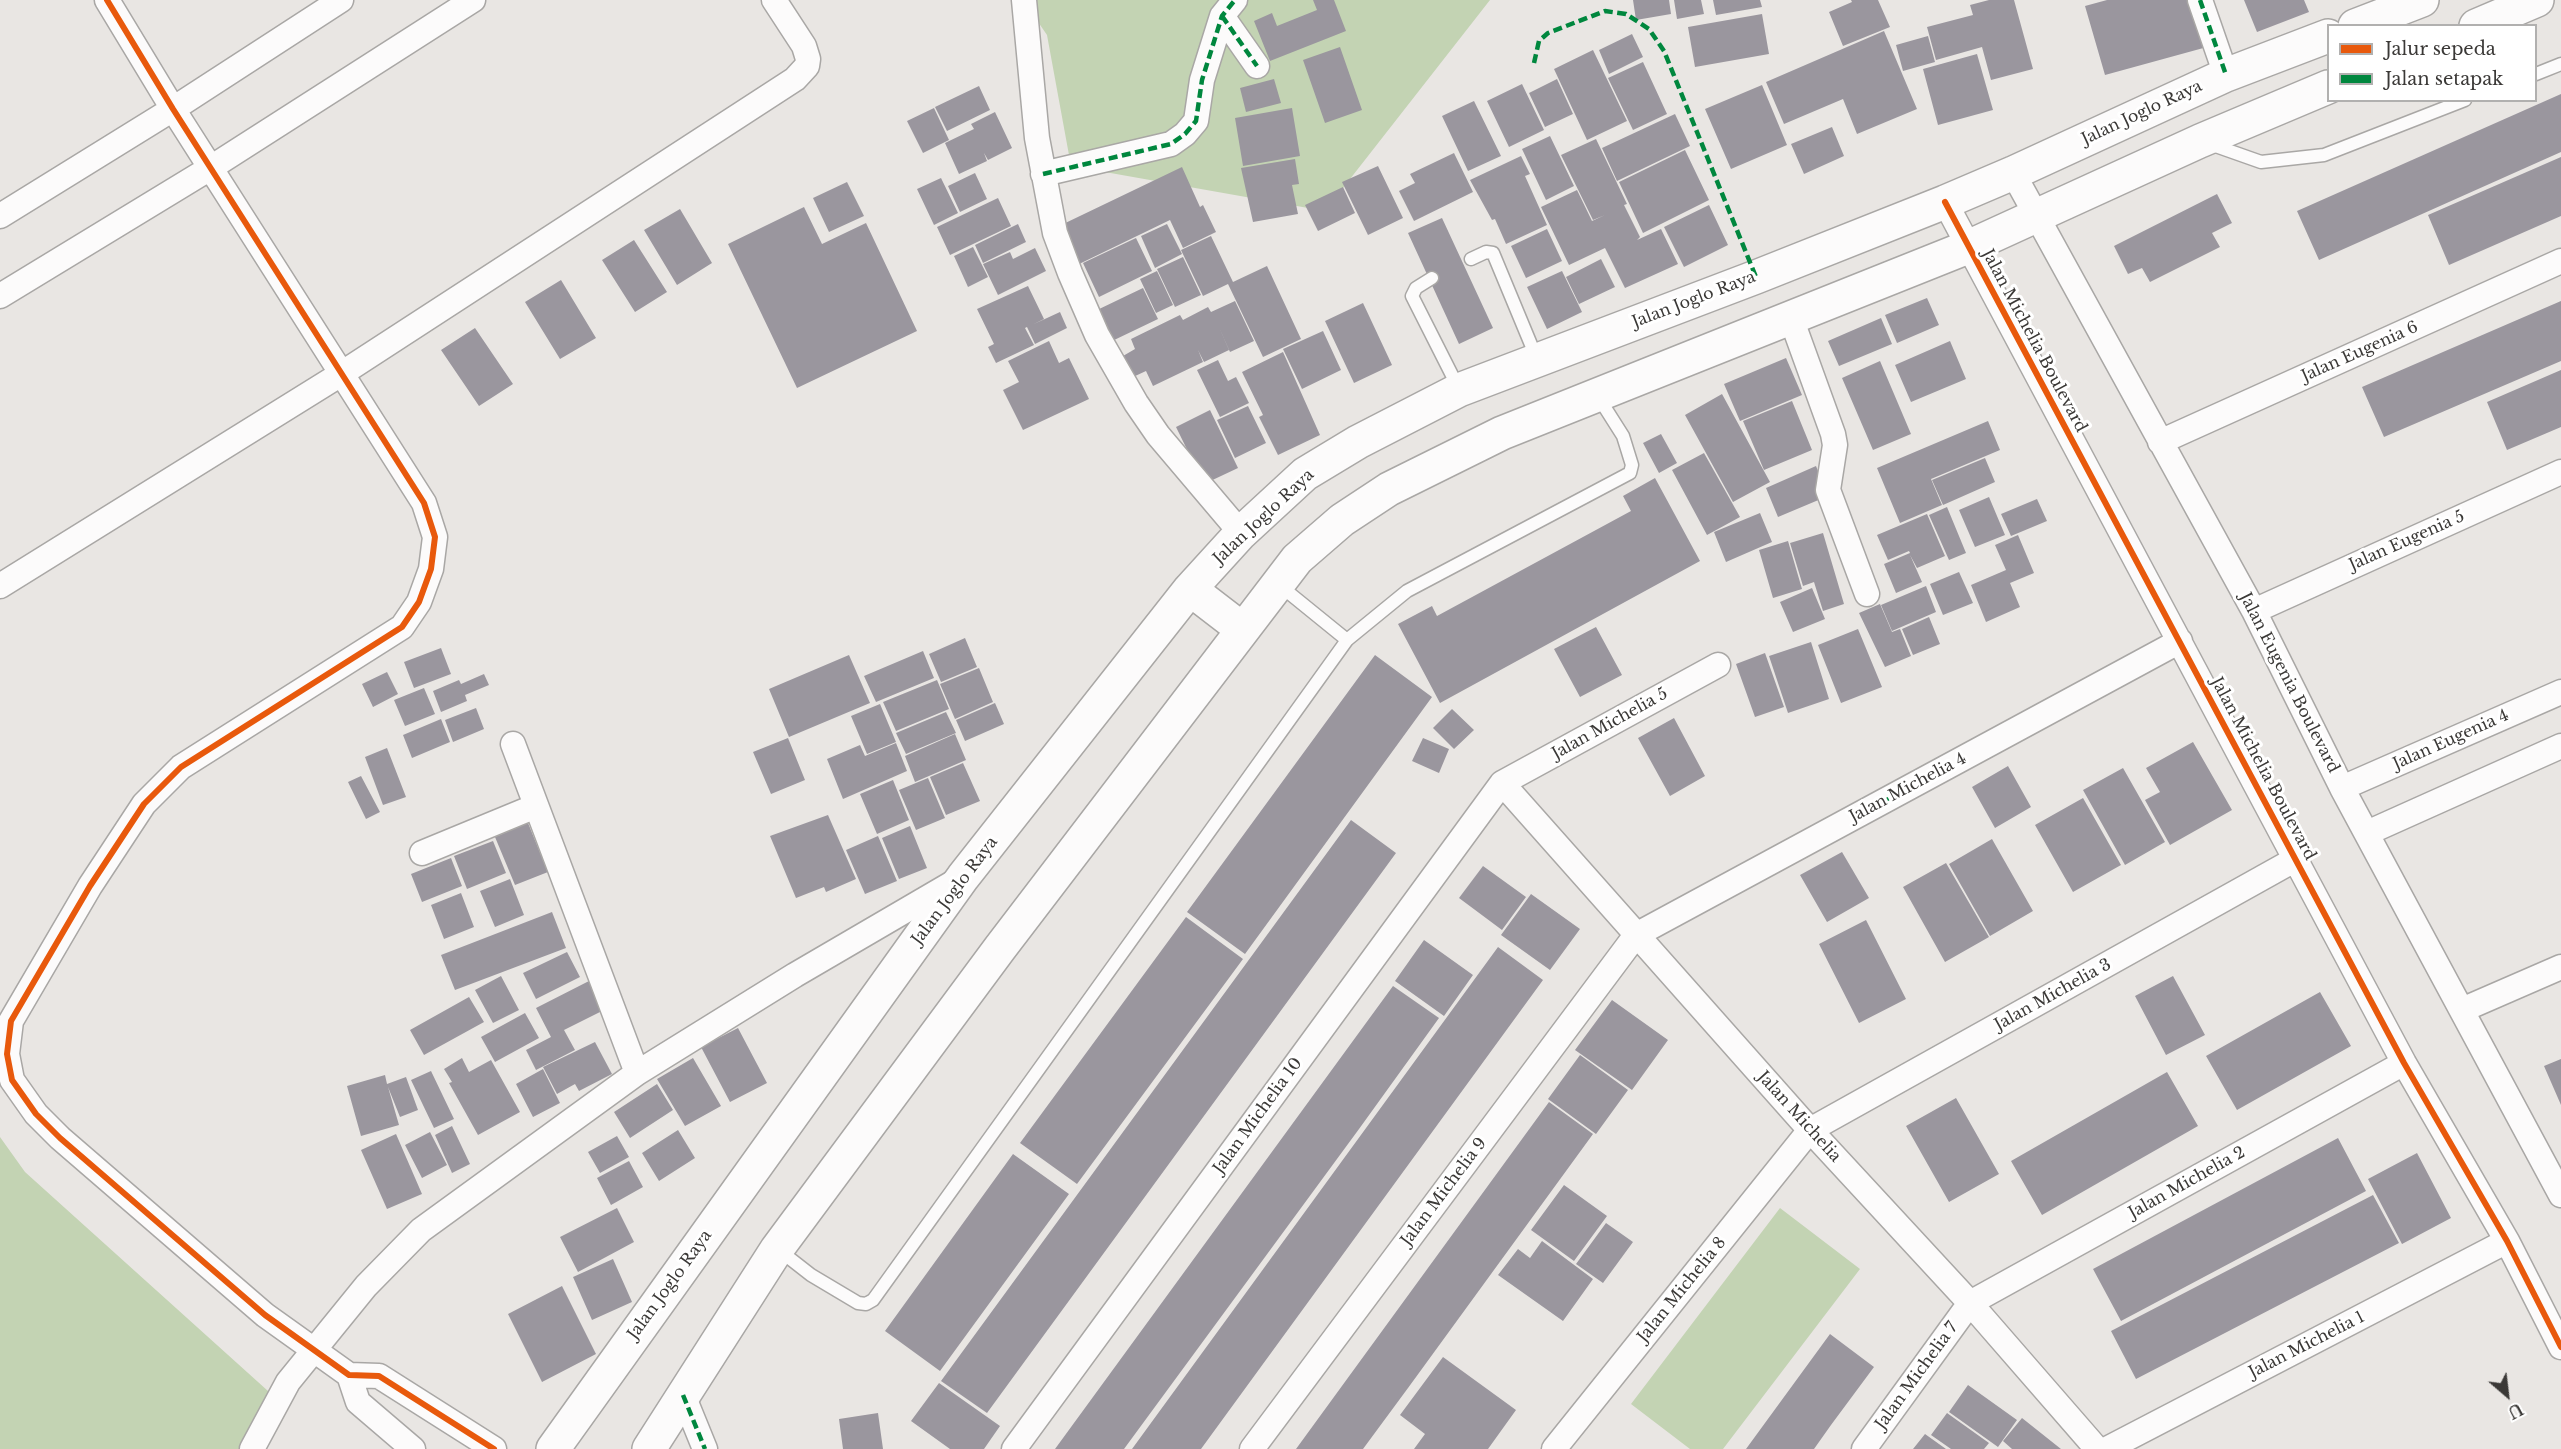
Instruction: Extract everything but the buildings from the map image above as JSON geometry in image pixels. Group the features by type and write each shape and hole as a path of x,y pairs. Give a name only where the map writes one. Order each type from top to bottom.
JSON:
{"main road":[{"path":"2360,24 2421,0"},
{"path":"2481,24 2537,0"},
{"name":"Jalan Joglo Raya","path":"553,1449 963,877 1190,589 1241,533 1305,474 1358,442 1459,390 1945,202 2226,75 2327,36"},
{"path":"649,1449 777,1249 1000,948 1242,628 1297,559 1342,520 1389,489 1502,433 1968,247 2200,141 2327,87"},
{"path":"1190,589 1242,628"}],"street":[{"path":"107,0 173,109 212,167 423,503 435,537 431,569 419,602 402,627 181,767 144,804 90,886 11,1021 7,1054 12,1080 36,1114 60,1138 266,1314 349,1375 379,1376 494,1449"},
{"path":"0,216 173,109 341,0"},
{"path":"0,296 212,167 473,0"},
{"path":"0,586 341,374 795,80 807,66 808,59 804,46 774,0"},
{"path":"1024,0 1037,138 1043,174 1055,233 1070,273 1112,363 1158,435 1241,533"},
{"path":"2200,0 2226,75"},
{"path":"1043,174 1171,144 1185,134 1196,121 1202,80 1229,8"},
{"path":"1229,8 1257,66"},
{"name":"Jalan Eugenia Boulevard","path":"2013,173 2253,611 2342,788 2561,1195"},
{"name":"Jalan Michelia Boulevard","path":"1945,202 2404,1063 2507,1241 2561,1347"},
{"name":"Jalan Eugenia 6","path":"2160,442 2561,261"},
{"path":"1791,318 1833,434 1835,445 1828,490 1867,594"},
{"name":"Jalan Eugenia 5","path":"2253,611 2561,472"},
{"name":"Jalan Michelia 4","path":"1636,935 2180,641"},
{"name":"Jalan Michelia 5","path":"1502,783 1718,665"},
{"name":"Jalan Eugenia 4","path":"2342,788 2561,692"},
{"path":"513,744 637,1073"},
{"path":"2367,833 2561,746"},
{"name":"Jalan Michelia","path":"1502,783 1810,1130 1970,1303 2097,1449"},
{"name":"Jalan Michelia 10","path":"1014,1449 1502,783"},
{"path":"422,853 536,806"},
{"name":"Jalan Michelia 3","path":"1810,1130 2296,859"},
{"path":"252,1449 288,1382 366,1286 422,1230 637,1073 795,975 963,877"},
{"name":"Jalan Michelia 9","path":"1252,1449 1636,935"},
{"path":"2462,1010 2561,967"},
{"name":"Jalan Michelia 2","path":"1970,1303 2404,1063"},
{"name":"Jalan Michelia 8","path":"1554,1449 1810,1130"},
{"name":"Jalan Michelia 1","path":"2108,1449 2507,1241"},
{"name":"Jalan Michelia 7","path":"1864,1449 1970,1303"},
{"path":"349,1375 358,1402 413,1449"},
{"path":"683,1395 705,1449"}],"lane":[{"path":"2537,73 2561,64"},
{"path":"2200,141 2261,162 2324,155 2460,102"},
{"path":"1471,259 1486,252 1493,253 1537,359"},
{"path":"1432,278 1416,288 1412,296 1459,390"},
{"path":"777,1249 811,1275 858,1303 866,1304 873,1300 1347,640 1407,591 1630,473 1632,465 1623,436 1596,394"},
{"path":"1278,583 1347,640"}],"green space":[{"path":"1023,0 1490,0 1325,211 1071,166 1047,35"},
{"path":"0,1137 25,1172 278,1400 239,1449 0,1449"},
{"path":"1780,1208 1860,1269 1723,1449 1690,1449 1631,1404"}],"marked path":[{"path":"1043,174 1171,144 1185,134 1196,121 1202,80 1222,16 1235,0"},
{"path":"2200,0 2226,75"},
{"path":"1534,63 1539,41 1548,33 1605,11 1626,14 1649,29 1664,51 1756,277"},
{"path":"1222,16 1257,66"},
{"path":"1857,816 1953,764"},
{"path":"683,1395 705,1449"}],"cycle path":[{"path":"107,0 173,109 424,503 435,537 431,569 419,602 402,627 181,767 144,804 90,886 11,1021 7,1054 12,1080 36,1114 60,1138 265,1315 349,1375 379,1376 494,1449"},
{"path":"1945,202 2404,1063 2507,1241 2561,1347"}]}
